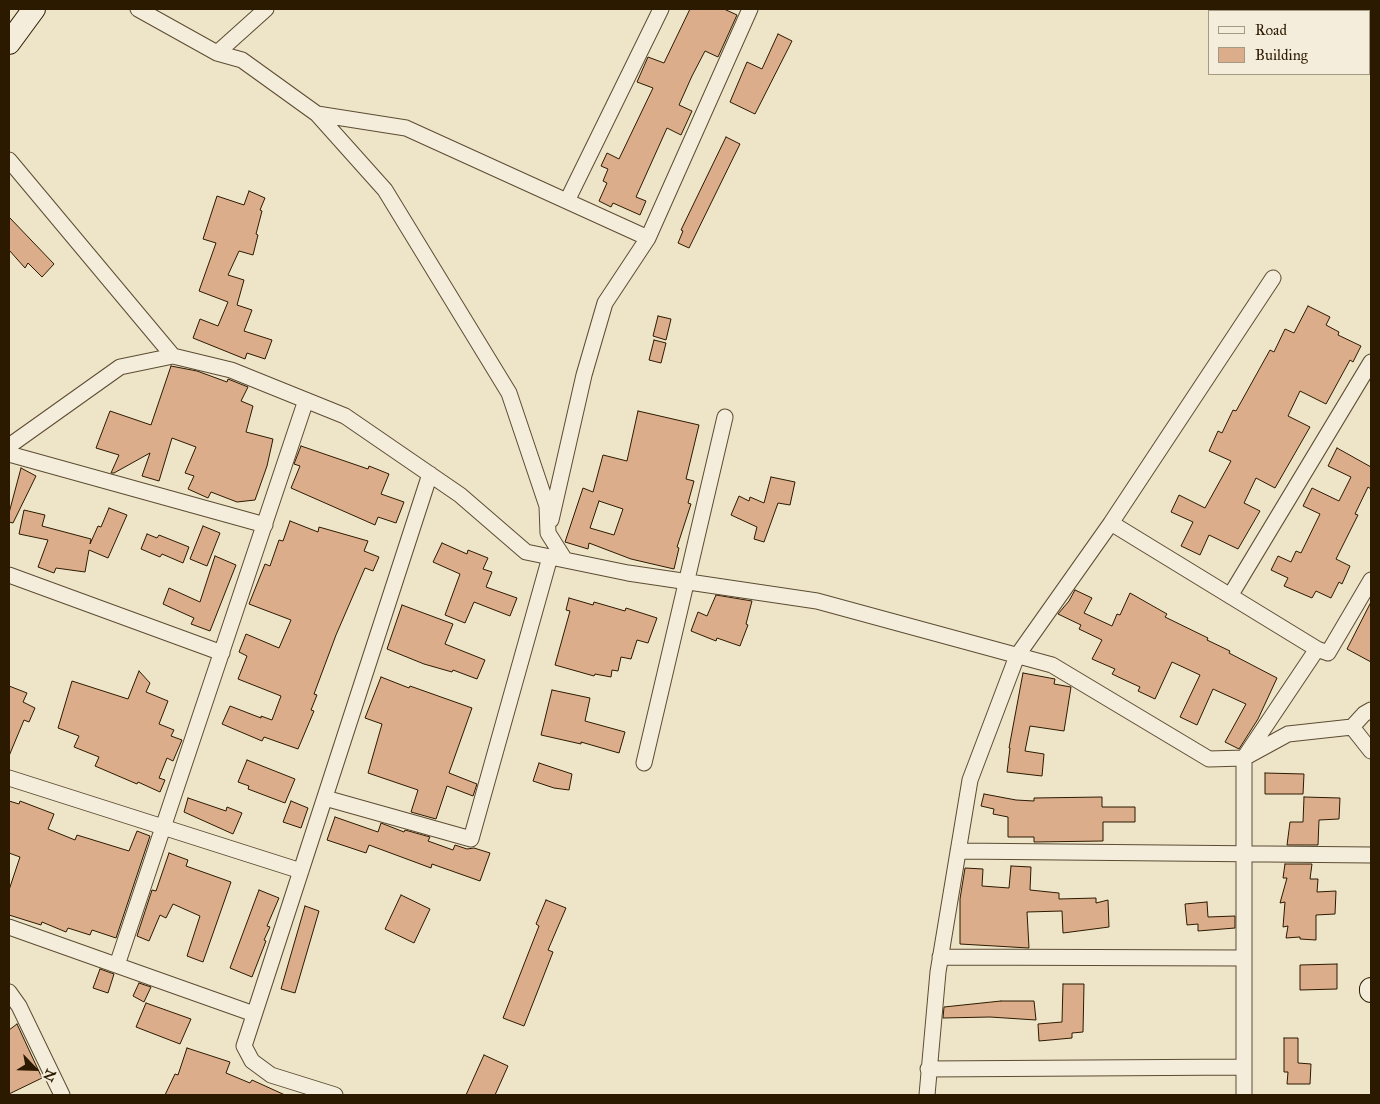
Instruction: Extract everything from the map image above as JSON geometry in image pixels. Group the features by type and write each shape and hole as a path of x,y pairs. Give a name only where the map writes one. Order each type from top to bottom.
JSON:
{"main road":[{"path":"9,43 34,9"}],"street":[{"path":"138,9 217,53 242,60 317,114 385,190 510,393 546,506 548,533 558,559 471,839 324,798"},
{"path":"217,53 266,9"},
{"path":"567,201 660,9"},
{"path":"548,533 584,375 605,303 648,238 750,9"},
{"path":"317,114 406,128 648,238"},
{"path":"9,160 173,356"},
{"path":"927,1095 940,957 970,780 1017,656 1112,523 1273,278"},
{"path":"9,446 120,367 173,356 231,370 345,416 460,495 526,552 686,582 817,601 1052,665 1209,759 1244,758 1288,734 1352,727 1364,714 1371,710"},
{"path":"1230,596 1371,362"},
{"path":"116,965 306,400"},
{"path":"644,763 724,417"},
{"path":"9,454 264,525"},
{"path":"335,1095 271,1076 252,1060 244,1046 430,474"},
{"path":"1112,523 1317,649 1328,653 1371,580"},
{"path":"9,575 222,653"},
{"path":"1244,1095 1244,758 1317,649"},
{"path":"1352,727 1371,751"},
{"path":"9,778 301,871"},
{"path":"958,851 1371,855"},
{"path":"9,927 254,1014"},
{"path":"940,957 1244,958"},
{"path":"9,992 20,1006 62,1095"},
{"path":"928,1069 1244,1067"}],"building":[{"path":"690,9 724,9 737,15 718,57 705,51 692,76 679,105 692,111 681,135 667,128 636,197 646,201 640,215 613,203 611,207 599,201 607,183 603,181 608,169 601,166 607,153 619,159 653,88 637,82 648,57 664,63"},
{"path":"778,34 792,41 755,114 730,102 747,62 762,69"},
{"path":"726,137 740,144 689,248 678,243 683,231 681,230"},
{"path":"249,191 265,198 260,210 262,211 253,255 239,251 228,275 244,280 237,305 252,310 244,331 272,340 265,359 247,353 245,359 193,338 200,319 218,326 228,302 199,291 216,243 203,239 217,196 244,205"},
{"path":"9,217 54,264 42,277 28,263 25,268 9,250"},
{"path":"1308,306 1330,317 1326,325 1339,332 1338,335 1361,346 1353,362 1350,360 1326,404 1300,391 1288,416 1310,427 1275,488 1256,478 1244,503 1260,511 1238,549 1209,535 1200,555 1181,546 1193,522 1171,512 1179,495 1205,508 1231,461 1209,451 1218,431 1222,433 1233,410 1236,411 1270,350 1274,352 1285,329 1294,333"},
{"path":"658,316 671,319 666,340 653,336"},
{"path":"654,340 666,343 661,363 649,360"},
{"path":"171,366 197,371 227,382 228,379 248,387 241,401 253,406 246,432 273,439 267,466 255,500 237,502 211,492 208,498 188,489 194,476 185,473 196,447 172,438 159,481 142,476 150,453 111,473 119,455 96,448 110,411 151,425"},
{"path":"638,411 699,425 686,479 694,481 688,503 691,504 677,547 679,548 674,569 631,559 589,543 588,549 565,542 583,488 593,492 603,455 627,461","holes":["599,501 623,509 614,535 590,528"]},
{"path":"301,446 368,469 369,466 389,474 381,494 404,502 396,523 378,517 375,525 291,488 300,466 294,464"},
{"path":"1337,448 1371,467 1371,489 1368,487 1355,514 1358,515 1336,559 1350,566 1342,584 1339,582 1331,598 1316,591 1312,598 1284,586 1288,578 1271,570 1278,556 1291,562 1296,551 1301,553 1320,514 1303,506 1312,488 1339,501 1351,477 1328,466"},
{"path":"21,468 36,476 13,523 9,522 9,513"},
{"path":"771,477 795,482 790,505 778,503 764,542 754,539 757,527 731,515 739,496 749,501 750,497 764,503"},
{"path":"109,508 127,515 108,558 89,550 85,572 56,568 54,573 38,567 48,540 19,534 24,510 45,515 42,526 91,539 90,544 98,526 101,527"},
{"path":"290,521 318,532 319,527 368,541 364,551 379,557 373,571 365,568 336,635 314,694 317,695 311,710 314,711 298,749 264,737 262,741 222,724 230,706 261,718 261,716 272,720 281,696 238,679 247,656 239,652 246,634 279,648 291,620 249,604 265,564 270,566 279,540 283,541"},
{"path":"203,526 220,533 207,566 190,559"},
{"path":"147,534 157,538 159,535 189,547 183,563 162,554 160,557 141,549"},
{"path":"442,543 467,554 468,550 488,558 483,569 492,572 486,587 517,598 510,616 474,602 465,623 445,615 460,574 433,562"},
{"path":"215,556 236,565 210,631 191,624 194,618 163,604 169,588 200,602"},
{"path":"1075,590 1092,598 1084,613 1112,626 1117,614 1120,615 1130,593 1167,614 1165,617 1208,638 1207,640 1230,651 1229,653 1277,678 1258,719 1239,749 1225,742 1246,704 1213,689 1197,725 1180,717 1200,675 1172,662 1155,699 1138,691 1140,687 1112,674 1115,669 1092,659 1102,640 1079,629 1081,625 1058,614"},
{"path":"716,595 752,601 746,624 748,625 740,646 717,638 716,641 691,631 698,612 707,616"},
{"path":"569,598 593,605 594,602 625,611 626,608 657,618 648,643 637,640 631,659 621,657 618,671 612,670 611,677 595,674 594,676 555,665 570,611 566,610"},
{"path":"1371,602 1371,662 1347,649"},
{"path":"402,605 453,624 445,644 485,660 477,679 453,670 452,672 424,664 387,649"},
{"path":"139,671 150,683 146,692 168,701 159,724 174,730 171,736 182,740 173,761 167,758 159,778 165,780 160,792 95,766 99,757 74,747 79,736 58,728 72,681 128,699"},
{"path":"1023,673 1055,679 1054,684 1071,687 1064,731 1030,726 1025,751 1044,754 1042,776 1007,772 1009,748"},
{"path":"381,677 472,708 449,773 477,784 473,796 447,786 436,819 411,812 418,790 368,773 382,724 365,718"},
{"path":"9,686 27,693 23,702 35,708 29,722 24,720 9,756"},
{"path":"552,690 590,698 585,721 625,732 619,753 581,742 581,744 541,735"},
{"path":"247,760 295,779 285,803 248,789 249,786 238,782"},
{"path":"539,763 572,774 569,790 554,788 533,781"},
{"path":"1265,773 1304,774 1303,794 1265,794"},
{"path":"984,794 1016,800 1034,801 1034,798 1102,797 1102,807 1135,807 1135,822 1103,822 1103,841 1034,842 1034,837 1008,837 1008,817 993,814 994,809 981,806"},
{"path":"1304,797 1340,798 1339,819 1319,820 1318,845 1287,845 1290,822 1303,822"},
{"path":"188,798 226,811 227,807 242,813 233,834 184,812"},
{"path":"9,801 19,804 20,801 54,814 48,829 75,840 77,835 129,851 137,831 150,836 116,938 92,930 90,935 68,928 66,932 42,922 41,925 9,915 9,890 20,857 9,853"},
{"path":"291,801 308,808 301,828 283,822"},
{"path":"335,817 378,832 381,823 404,832 405,830 430,837 428,841 453,850 455,845 490,853 480,881 432,864 431,868 369,845 366,853 327,840"},
{"path":"169,853 188,860 186,866 231,882 203,962 187,956 200,916 173,904 166,918 160,915 149,941 137,936 152,890 156,891"},
{"path":"1285,864 1312,864 1310,879 1318,879 1317,892 1336,891 1335,914 1316,915 1316,940 1300,939 1300,937 1286,938 1288,926 1283,927 1285,902 1280,903 1287,878 1283,878"},
{"path":"1011,866 1031,867 1030,890 1059,893 1059,899 1096,898 1096,903 1108,900 1109,927 1063,933 1062,911 1027,912 1029,948 960,944 960,899 965,868 983,869 982,886 1009,888"},
{"path":"259,890 279,898 267,926 270,927 264,940 266,941 252,977 230,968"},
{"path":"401,895 430,909 414,943 385,929"},
{"path":"546,900 566,908 548,950 553,952 524,1026 503,1018 539,926 536,924"},
{"path":"1207,902 1208,917 1235,916 1235,928 1198,931 1198,924 1187,925 1185,904"},
{"path":"305,906 319,911 295,993 281,989"},
{"path":"1337,964 1337,989 1300,990 1300,965"},
{"path":"100,969 114,974 108,993 93,988"},
{"path":"139,983 151,987 144,1002 133,996"},
{"path":"1063,984 1084,984 1083,1032 1072,1033 1072,1038 1039,1041 1038,1024 1062,1022"},
{"path":"1001,1001 1034,1001 1036,1020 990,1017 943,1018 944,1007"},
{"path":"146,1003 191,1019 180,1044 136,1027"},
{"path":"17,1024 42,1078 9,1094 9,1030"},
{"path":"1284,1038 1298,1038 1298,1063 1311,1064 1310,1084 1287,1084 1288,1072 1284,1072"},
{"path":"187,1048 230,1062 226,1073 250,1083 252,1080 285,1095 165,1095 175,1074 178,1075"},
{"path":"484,1055 508,1066 495,1095 466,1095"}]}
